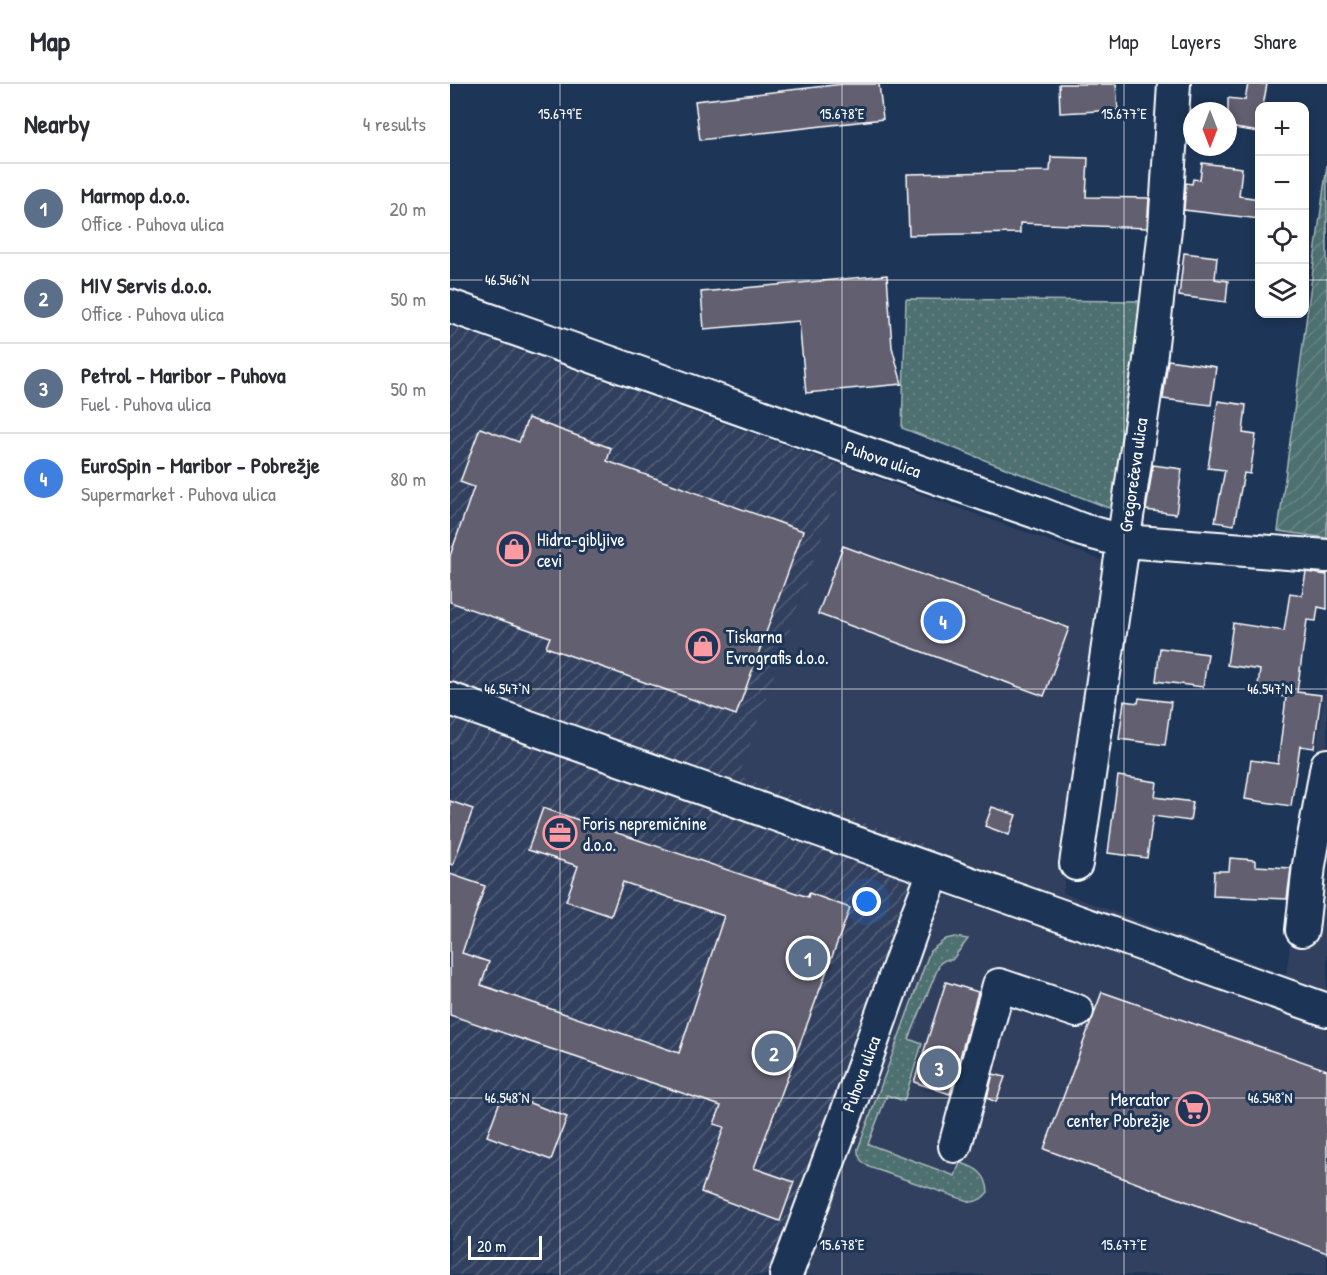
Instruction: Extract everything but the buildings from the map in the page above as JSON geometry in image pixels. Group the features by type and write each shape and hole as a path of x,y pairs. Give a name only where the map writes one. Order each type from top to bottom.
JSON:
{"street":[{"name":"Gregorečeva ulica","path":"1076,864 1150,353 1165,229 1174,84"},
{"name":"Puhova ulica","path":"450,306 1082,530 1123,541 1327,556"},
{"path":"450,699 1327,1010"},
{"path":"1302,930 1309,865 1327,765"},
{"name":"Puhova ulica","path":"786,1275 934,872"},
{"path":"955,1146 999,985 1077,1011"}],"shaded area":[{"path":"450,326 846,467 739,776 928,846 776,1275 450,1275"},
{"path":"846,467 1107,562 1063,893 1286,975 1327,672 1327,1275 776,1275 928,846 739,776"}],"green space":[{"path":"1327,165 1327,538 1278,531 1307,318 1309,318 1309,299"},
{"path":"906,299 1141,301 1114,510 902,428"},
{"path":"955,937 968,939 952,960 940,963 909,1039 922,1044 904,1101 887,1095 868,1144 955,1176 960,1163 976,1169 983,1176 988,1192 981,1199 971,1202 869,1167 858,1154 930,951 946,939"}],"place":[{"name":"Hidra-gibljive cevi","path":"514,549"},
{"name":"EuroSpin - Maribor - Pobrežje","path":"943,621"},
{"name":"Tiskarna Evrografis d.o.o.","path":"703,646"},
{"name":"Foris nepremičnine d.o.o.","path":"560,833"},
{"name":"Marmop d.o.o.","path":"808,958"},
{"name":"MIV Servis d.o.o.","path":"774,1053"},
{"name":"Petrol - Maribor - Puhova","path":"939,1068"},
{"name":"Mercator center Pobrežje","path":"1193,1109"}]}
